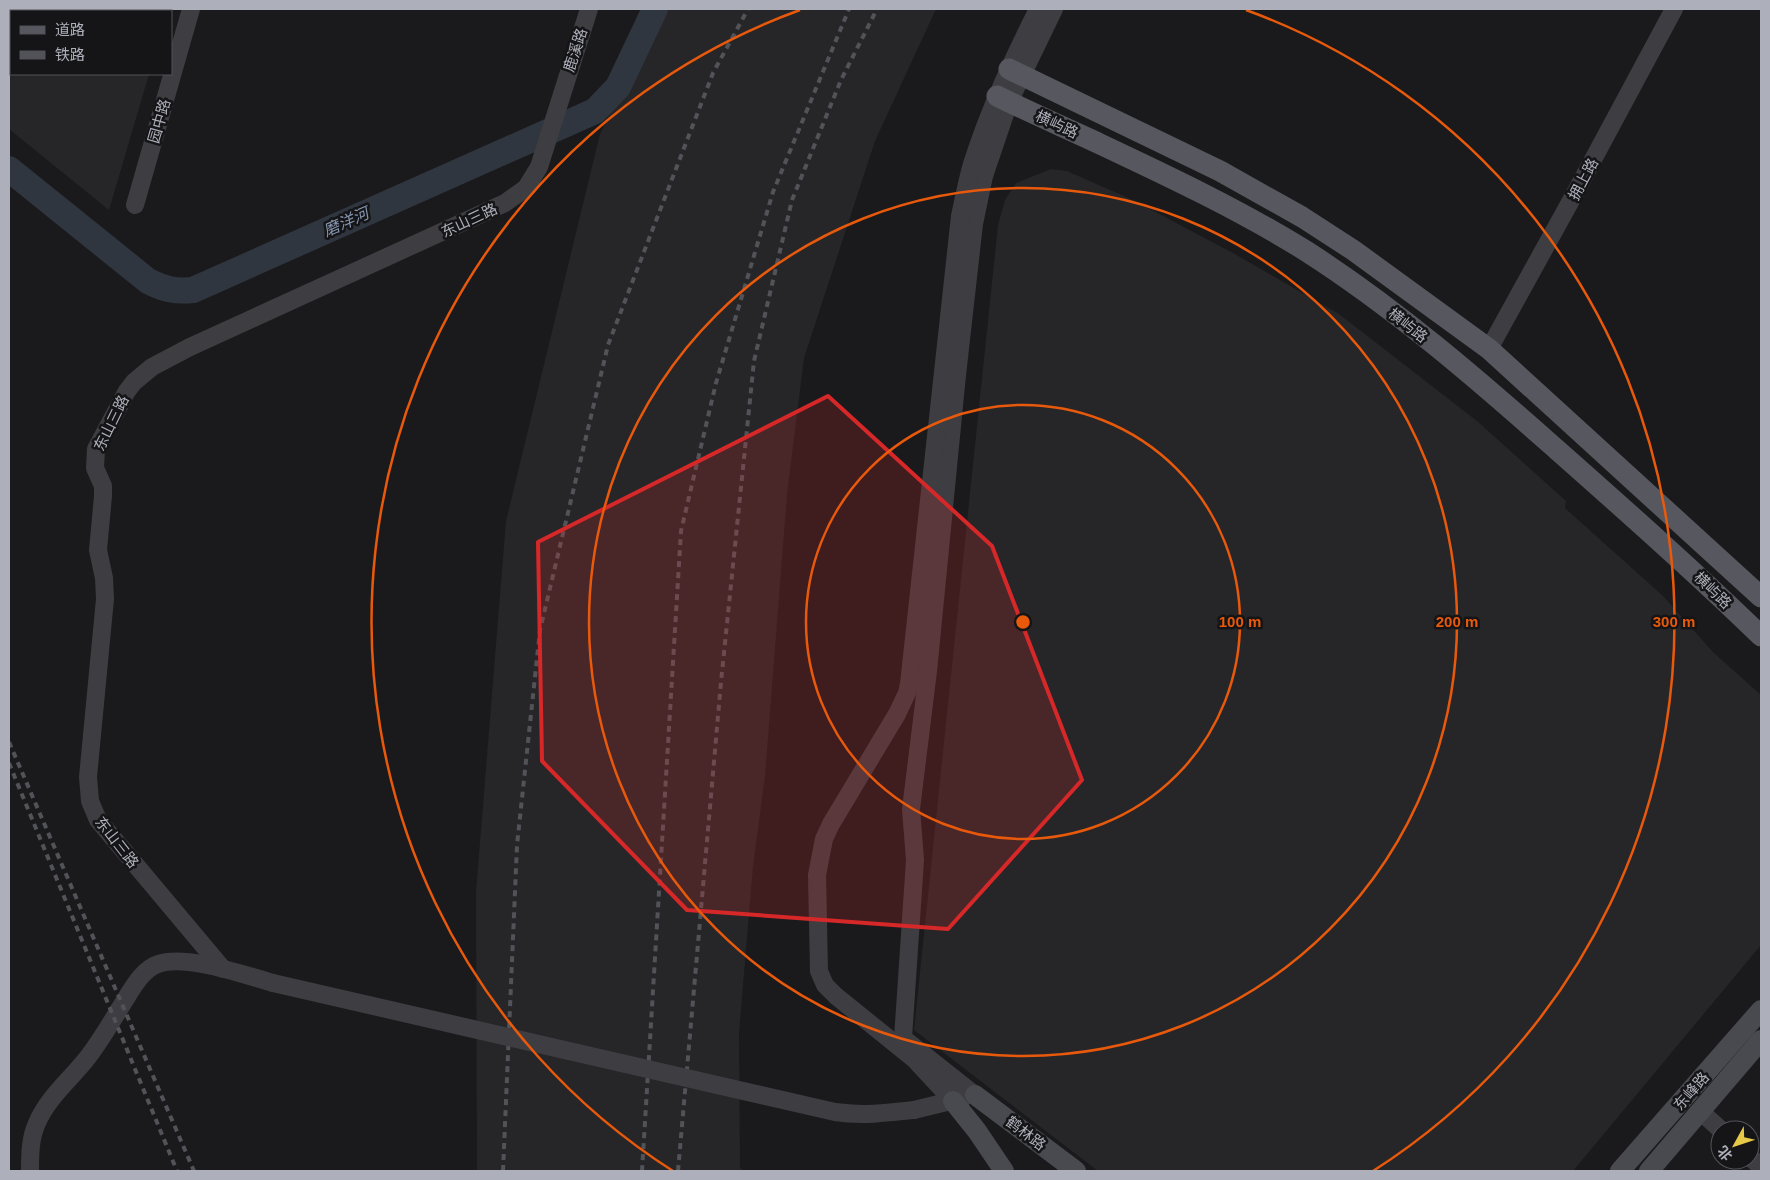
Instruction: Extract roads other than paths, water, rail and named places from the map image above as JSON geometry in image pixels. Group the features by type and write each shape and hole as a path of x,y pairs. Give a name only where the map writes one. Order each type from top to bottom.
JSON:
{"main road":[{"name":"横屿路","path":"1015,72 1220,171 1279,204 1353,250 1489,348 1761,597"},
{"name":"横屿路","path":"1003,99 1236,210 1304,250 1366,293 1446,354 1502,401 1695,572 1761,636"},
{"name":"东峰路","path":"1620,1171 1761,1010"},
{"name":"东峰路","path":"1649,1171 1761,1040"},
{"name":"鹤林路","path":"975,1095 1076,1171"},
{"path":"953,1101 978,1131 1004,1171"}],"street":[{"name":"园中路","path":"135,205 191,9"},
{"name":"鹿溪路","path":"538,167 589,9"},
{"path":"953,1101 914,1058 836,996 825,985 819,971 817,875 824,839 831,824 884,738 907,693 926,538 960,216 971,166 1015,72 1038,9"},
{"path":"1015,72 1054,9"},
{"name":"拥上路","path":"1489,348 1674,9"},
{"path":"975,1095 903,1038 915,860 911,809 928,671 956,384 974,224 1003,99"},
{"name":"东山三路","path":"223,969 98,820 90,801 88,777 105,599 104,578 98,550 104,505 103,486 95,461 98,444 127,391 134,382 152,367 190,347 505,203 526,188 538,167"},
{"path":"30,1171 33,1134 41,1114 55,1094 94,1049 130,991 148,969 156,964 175,961 223,969 273,983 834,1112 875,1114 914,1110 975,1095"},
{"path":"1700,1111 1710,1120"}],"waterway":[{"name":"磨洋河","path":"9,169 148,281 170,289 181,291 193,290 595,111 618,87 655,9"}],"railway":[{"path":"503,1171 517,845 540,630 608,345 713,73 748,9"},
{"path":"642,1171 681,531 716,383 773,192 849,9"},
{"path":"678,1171 721,682 754,361 792,200 841,80 877,9"},
{"path":"9,742 194,1171"},
{"path":"9,763 177,1171"}]}
